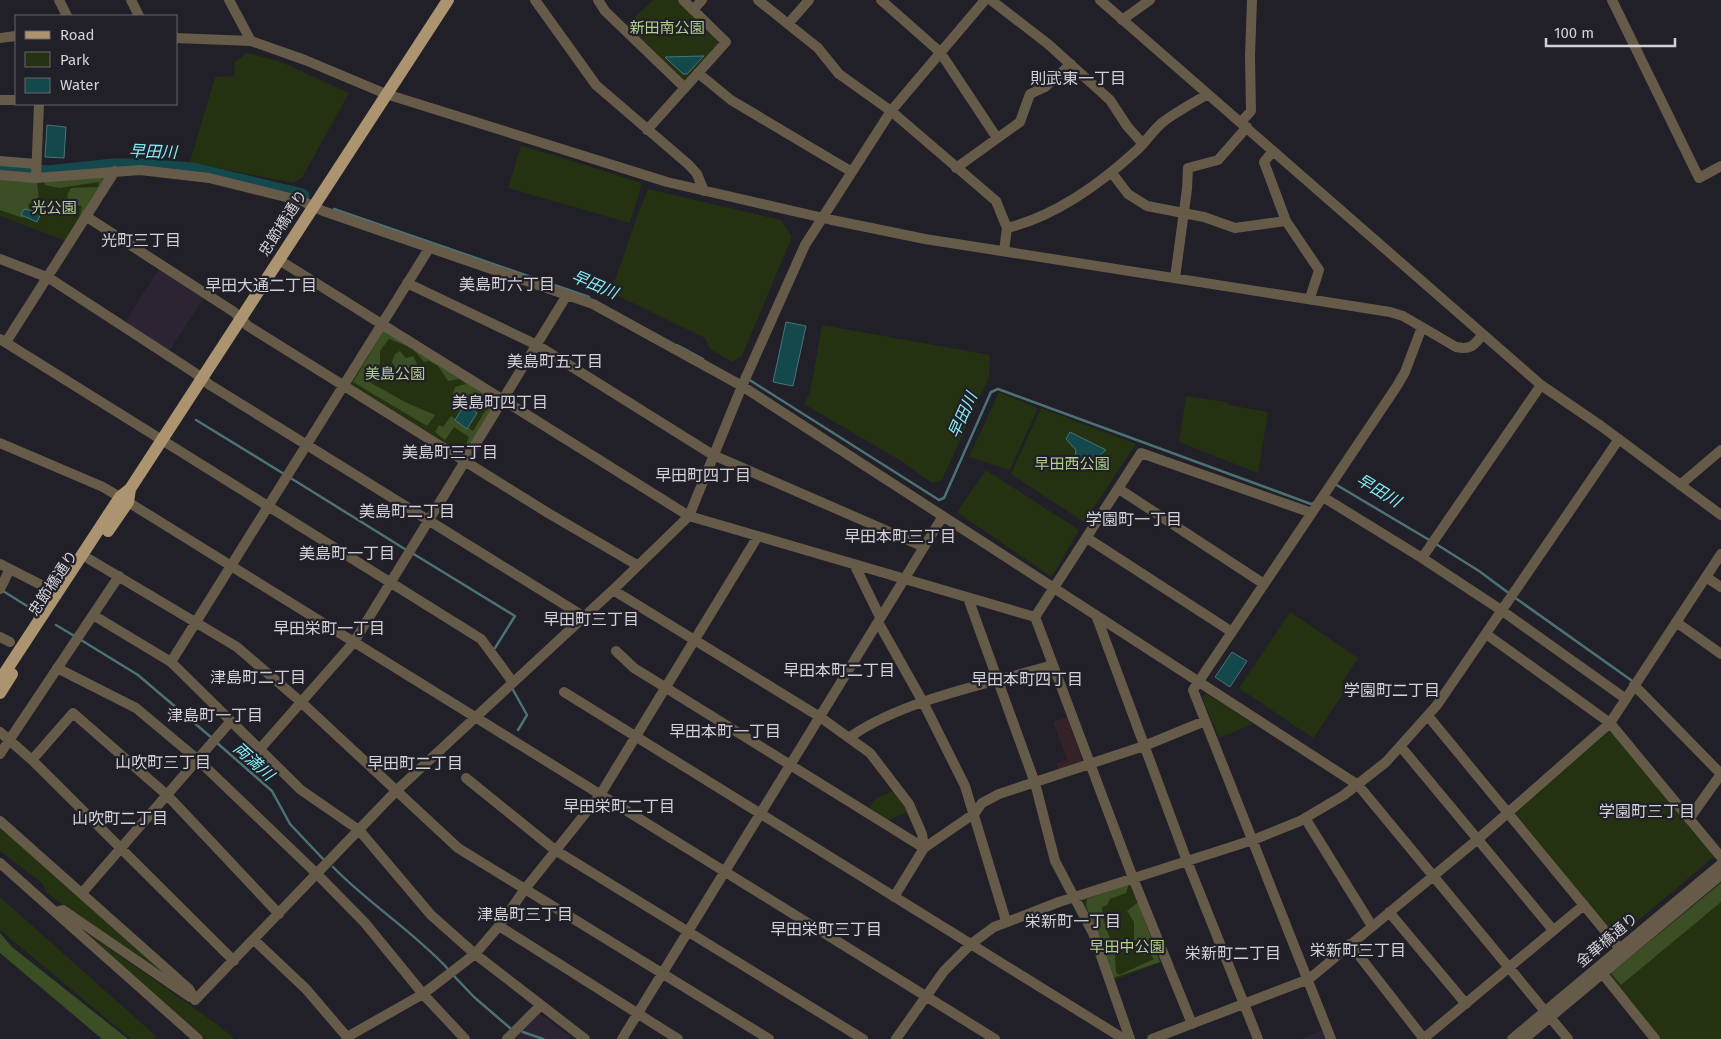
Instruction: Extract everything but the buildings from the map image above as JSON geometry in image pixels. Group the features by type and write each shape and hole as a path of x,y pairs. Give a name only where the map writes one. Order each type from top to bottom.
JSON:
{"main road":[{"name":"忠節橋通り","path":"0,693 89,559 126,496 448,0"},
{"name":"忠節橋通り","path":"0,680 57,594 126,496"}],"street":[{"path":"58,0 66,15"},
{"path":"131,0 138,15"},
{"path":"229,0 251,41"},
{"path":"535,0 596,85 689,165 697,174 704,191"},
{"path":"598,0 605,11 685,88"},
{"path":"647,130 726,42 683,0"},
{"path":"693,10 702,0"},
{"path":"758,0 818,48 839,74 891,111 996,201 1007,228 1004,251"},
{"path":"788,24 809,0"},
{"path":"881,0 940,52 997,138"},
{"path":"195,1000 397,790 689,516 744,382 805,245 891,111 985,0"},
{"path":"991,0 1071,64 1110,100 1127,126 1143,144"},
{"path":"1100,0 1541,385 1620,439 1721,515"},
{"path":"1122,20 1150,0"},
{"path":"1175,278 1188,168 1218,160 1244,125 1251,111 1252,0"},
{"path":"1612,0 1700,178 1721,166"},
{"path":"1,36 15,36"},
{"path":"178,38 251,41 386,94 667,182 704,191 925,238 1390,312 1403,316 1422,326 1456,347 1465,349 1474,346 1482,335"},
{"path":"956,168 1020,122 1030,94 1045,86 1071,64"},
{"path":"698,73 731,100 852,172"},
{"path":"1007,228 1028,223 1064,204 1112,173 1162,123 1208,94"},
{"path":"0,100 15,100"},
{"path":"36,170 39,105"},
{"path":"1273,151 1264,162 1286,221 1319,270 1310,298"},
{"path":"0,161 36,170"},
{"path":"0,175 36,170 140,170 209,178 314,205 323,211 593,304 744,382 943,516 1358,785 1568,1039"},
{"path":"115,171 49,278 3,341 481,639 512,681"},
{"path":"1112,173 1128,194 1147,206 1204,217 1235,228 1286,221"},
{"path":"87,217 343,385 548,513 637,565"},
{"path":"171,662 430,248"},
{"path":"0,260 49,278 306,445 583,616"},
{"path":"279,260 504,398 689,516 1035,617"},
{"path":"407,283 537,345 713,455 924,547"},
{"path":"259,750 354,642 467,461 567,295"},
{"path":"1331,1039 1309,979 1192,690 1406,372 1422,326"},
{"path":"1422,558 1541,385"},
{"path":"896,1039 944,971 971,944 1006,920 1253,840 1305,818 1358,785 1401,747 1428,716 1620,439"},
{"path":"0,443 126,496 232,567 995,1039"},
{"path":"1680,485 1721,450"},
{"path":"1035,617 1142,453 1312,513"},
{"path":"1119,488 1264,584"},
{"path":"1323,497 1422,558 1501,610 1626,698"},
{"path":"622,1039 943,516"},
{"path":"254,940 306,989 348,1038 423,994 474,954 499,926 555,850 600,795 664,687 758,536"},
{"path":"1087,538 1232,632"},
{"path":"1152,1039 1309,979 1478,839 1610,723 1721,554"},
{"path":"89,559 237,647 302,702 458,848 768,1039"},
{"path":"854,564 879,619 965,786 975,813 1006,920"},
{"path":"0,589 5,567 57,594"},
{"path":"0,754 119,576"},
{"path":"1706,576 1721,587"},
{"path":"612,590 820,717 870,753 898,788 915,817 924,848"},
{"path":"968,598 1035,783 1055,861 1093,933 1130,1039"},
{"path":"1096,614 1187,861 1258,1039"},
{"path":"93,615 171,662 301,790 359,830 431,915 474,954 585,1039"},
{"path":"1035,617 1133,878 1192,1024"},
{"path":"1676,622 1721,654"},
{"path":"1486,634 1610,723 1721,858"},
{"path":"0,637 10,642"},
{"path":"616,651 634,668 924,848"},
{"path":"850,737 876,720 923,702 1053,665"},
{"path":"57,668 136,708 197,759 318,874 365,923 423,994 465,1039"},
{"path":"1634,685 1721,774 1689,819"},
{"path":"564,692 1124,1039"},
{"path":"32,760 74,713 167,795 279,914"},
{"path":"1428,716 1620,949"},
{"path":"894,897 924,848 975,813 982,803 999,794 1144,746 1205,721"},
{"path":"82,893 230,722"},
{"path":"0,732 32,760 234,961"},
{"path":"1401,747 1553,930"},
{"path":"466,778 555,850 863,1039"},
{"path":"1305,818 1372,926"},
{"path":"0,821 189,989 195,1000"},
{"path":"0,863 198,1039"},
{"name":"金華橋通り","path":"1524,1039 1548,1014 1620,949 1721,864"},
{"name":"金華橋通り","path":"1512,1039 1602,974 1721,875"},
{"path":"1350,944 1424,1039 1584,905"},
{"path":"55,911 63,910 195,1000"},
{"path":"1389,912 1466,1004"},
{"path":"499,926 678,1039"},
{"path":"1602,974 1655,1039"},
{"path":"507,1039 541,1005"}],"shaded area":[{"path":"161,266 205,296 169,351 125,322"},
{"path":"1067,717 1084,766 1060,775 1056,763 1067,759 1053,722"},
{"path":"540,1014 573,1039 515,1039"},
{"path":"1324,1030 1328,1039 1299,1039"}],"green space":[{"name":"新田南公園","path":"653,0 676,0 718,39 718,44 686,81 682,81 626,25"},
{"path":"247,53 281,62 349,93 302,178 293,183 190,162 215,77 234,76 235,62"},
{"path":"521,145 642,183 630,223 508,188"},
{"path":"116,175 69,236 80,215 82,206 69,203 67,195 71,188 98,187 99,182 59,188 45,185 44,180"},
{"path":"0,176 37,182 39,199 34,200 28,205 29,209 23,218 0,210"},
{"name":"光公園","path":"106,176 66,241 0,216 0,180"},
{"path":"648,189 781,220 792,237 742,356 732,362 710,349 705,338 610,292"},
{"path":"822,325 990,355 989,377 942,480 932,483 901,461 804,404 810,393"},
{"path":"384,330 497,401 466,453 463,452 469,437 454,427 445,440 435,432 439,425 443,427 451,416 473,431 490,403 475,395 468,401 456,403 452,396 455,387 466,384 459,379 448,381 438,366 429,361 424,362 412,348 389,339 380,351 380,364 368,372 364,379 405,402 435,415 427,426 353,382"},
{"name":"美島公園","path":"385,330 496,399 466,452 462,453 351,385 350,381 382,331"},
{"path":"400,351 406,358 413,356 417,364 414,371 408,372 404,367 397,371 392,362 395,354"},
{"path":"999,392 1038,408 1010,470 969,457"},
{"path":"1186,396 1227,402 1229,405 1268,412 1258,473 1179,442"},
{"name":"早田西公園","path":"1041,408 1136,444 1084,522 1011,474"},
{"path":"986,470 1079,530 1053,575 1050,576 957,512"},
{"path":"1290,612 1358,658 1342,683 1348,687 1313,738 1239,688"},
{"path":"1207,694 1253,724 1219,738 1202,697"},
{"path":"1611,729 1715,856 1617,938 1515,813"},
{"path":"896,790 908,812 888,820 869,808 875,799"},
{"path":"0,825 162,967 163,972 90,925 47,893 42,883 0,851"},
{"path":"1721,882 1721,1039 1661,1039 1609,976"},
{"name":"早田中公園","path":"1130,883 1162,962 1112,981 1082,899"},
{"path":"1721,883 1721,902 1621,985 1611,973"},
{"path":"1129,884 1126,893 1110,899 1107,905 1102,907 1103,918 1115,954 1116,972 1119,975 1154,959 1149,953 1144,955 1141,941 1134,940 1134,922 1127,911 1138,902 1160,962 1113,978 1086,906 1087,899"},
{"path":"0,897 157,1037 155,1039 131,1039 0,930"},
{"path":"82,929 218,1025 235,1039 206,1039"},
{"path":"0,933 12,947 128,1039 102,1039 0,953"}],"water":[{"path":"704,56 687,74 683,74 665,57"},
{"path":"47,125 66,127 64,158 45,157"},
{"path":"33,203 42,211 37,222 21,215 24,209 35,211 31,207"},
{"path":"786,322 806,326 793,386 773,382"},
{"path":"465,404 477,413 467,429 455,420"},
{"path":"1070,432 1106,450 1087,466 1075,458 1076,450 1066,439"},
{"path":"1232,652 1247,661 1230,687 1215,677"}],"waterway":[{"name":"早田川","path":"0,168 48,173 113,166 193,170 302,196"},
{"name":"早田川","path":"334,209 589,297"},
{"name":"早田川","path":"677,345 703,359"},
{"name":"早田川","path":"748,379 939,500 944,498 991,392 998,389 1311,504 1314,503"},
{"path":"196,420 284,474"},
{"path":"289,477 408,551"},
{"name":"早田川","path":"1335,484 1431,541"},
{"name":"早田川","path":"1436,544 1479,571 1510,594"},
{"path":"412,553 515,616 495,648"},
{"name":"両満川","path":"3,591 35,611"},
{"name":"早田川","path":"1514,597 1631,680"},
{"name":"両満川","path":"56,625 76,637"},
{"name":"両満川","path":"81,640 138,675 212,738"},
{"path":"512,688 527,715 518,730"},
{"name":"両満川","path":"216,742 272,791 290,824 324,860"},
{"name":"両満川","path":"333,867 420,942 448,969"},
{"name":"両満川","path":"454,976 474,997 510,1028"},
{"name":"両満川","path":"523,1032 543,1039"}],"district":[{"name":"則武東一丁目","path":"1078,78"},
{"name":"光町三丁目","path":"141,240"},
{"name":"美島町六丁目","path":"507,284"},
{"name":"早田大通二丁目","path":"261,285"},
{"name":"美島町五丁目","path":"555,361"},
{"name":"美島町四丁目","path":"500,402"},
{"name":"美島町三丁目","path":"450,452"},
{"name":"早田町四丁目","path":"703,475"},
{"name":"美島町二丁目","path":"407,511"},
{"name":"学園町一丁目","path":"1134,519"},
{"name":"早田本町三丁目","path":"900,536"},
{"name":"美島町一丁目","path":"347,553"},
{"name":"早田町三丁目","path":"591,619"},
{"name":"早田栄町一丁目","path":"329,628"},
{"name":"早田本町二丁目","path":"839,670"},
{"name":"津島町二丁目","path":"258,677"},
{"name":"早田本町四丁目","path":"1027,679"},
{"name":"学園町二丁目","path":"1392,690"},
{"name":"津島町一丁目","path":"215,715"},
{"name":"早田本町一丁目","path":"725,731"},
{"name":"山吹町三丁目","path":"163,762"},
{"name":"早田町二丁目","path":"415,763"},
{"name":"早田栄町二丁目","path":"619,806"},
{"name":"学園町三丁目","path":"1647,811"},
{"name":"山吹町二丁目","path":"120,818"},
{"name":"津島町三丁目","path":"525,914"},
{"name":"栄新町一丁目","path":"1073,921"},
{"name":"早田栄町三丁目","path":"826,929"},
{"name":"栄新町三丁目","path":"1358,950"},
{"name":"栄新町二丁目","path":"1233,953"}]}
